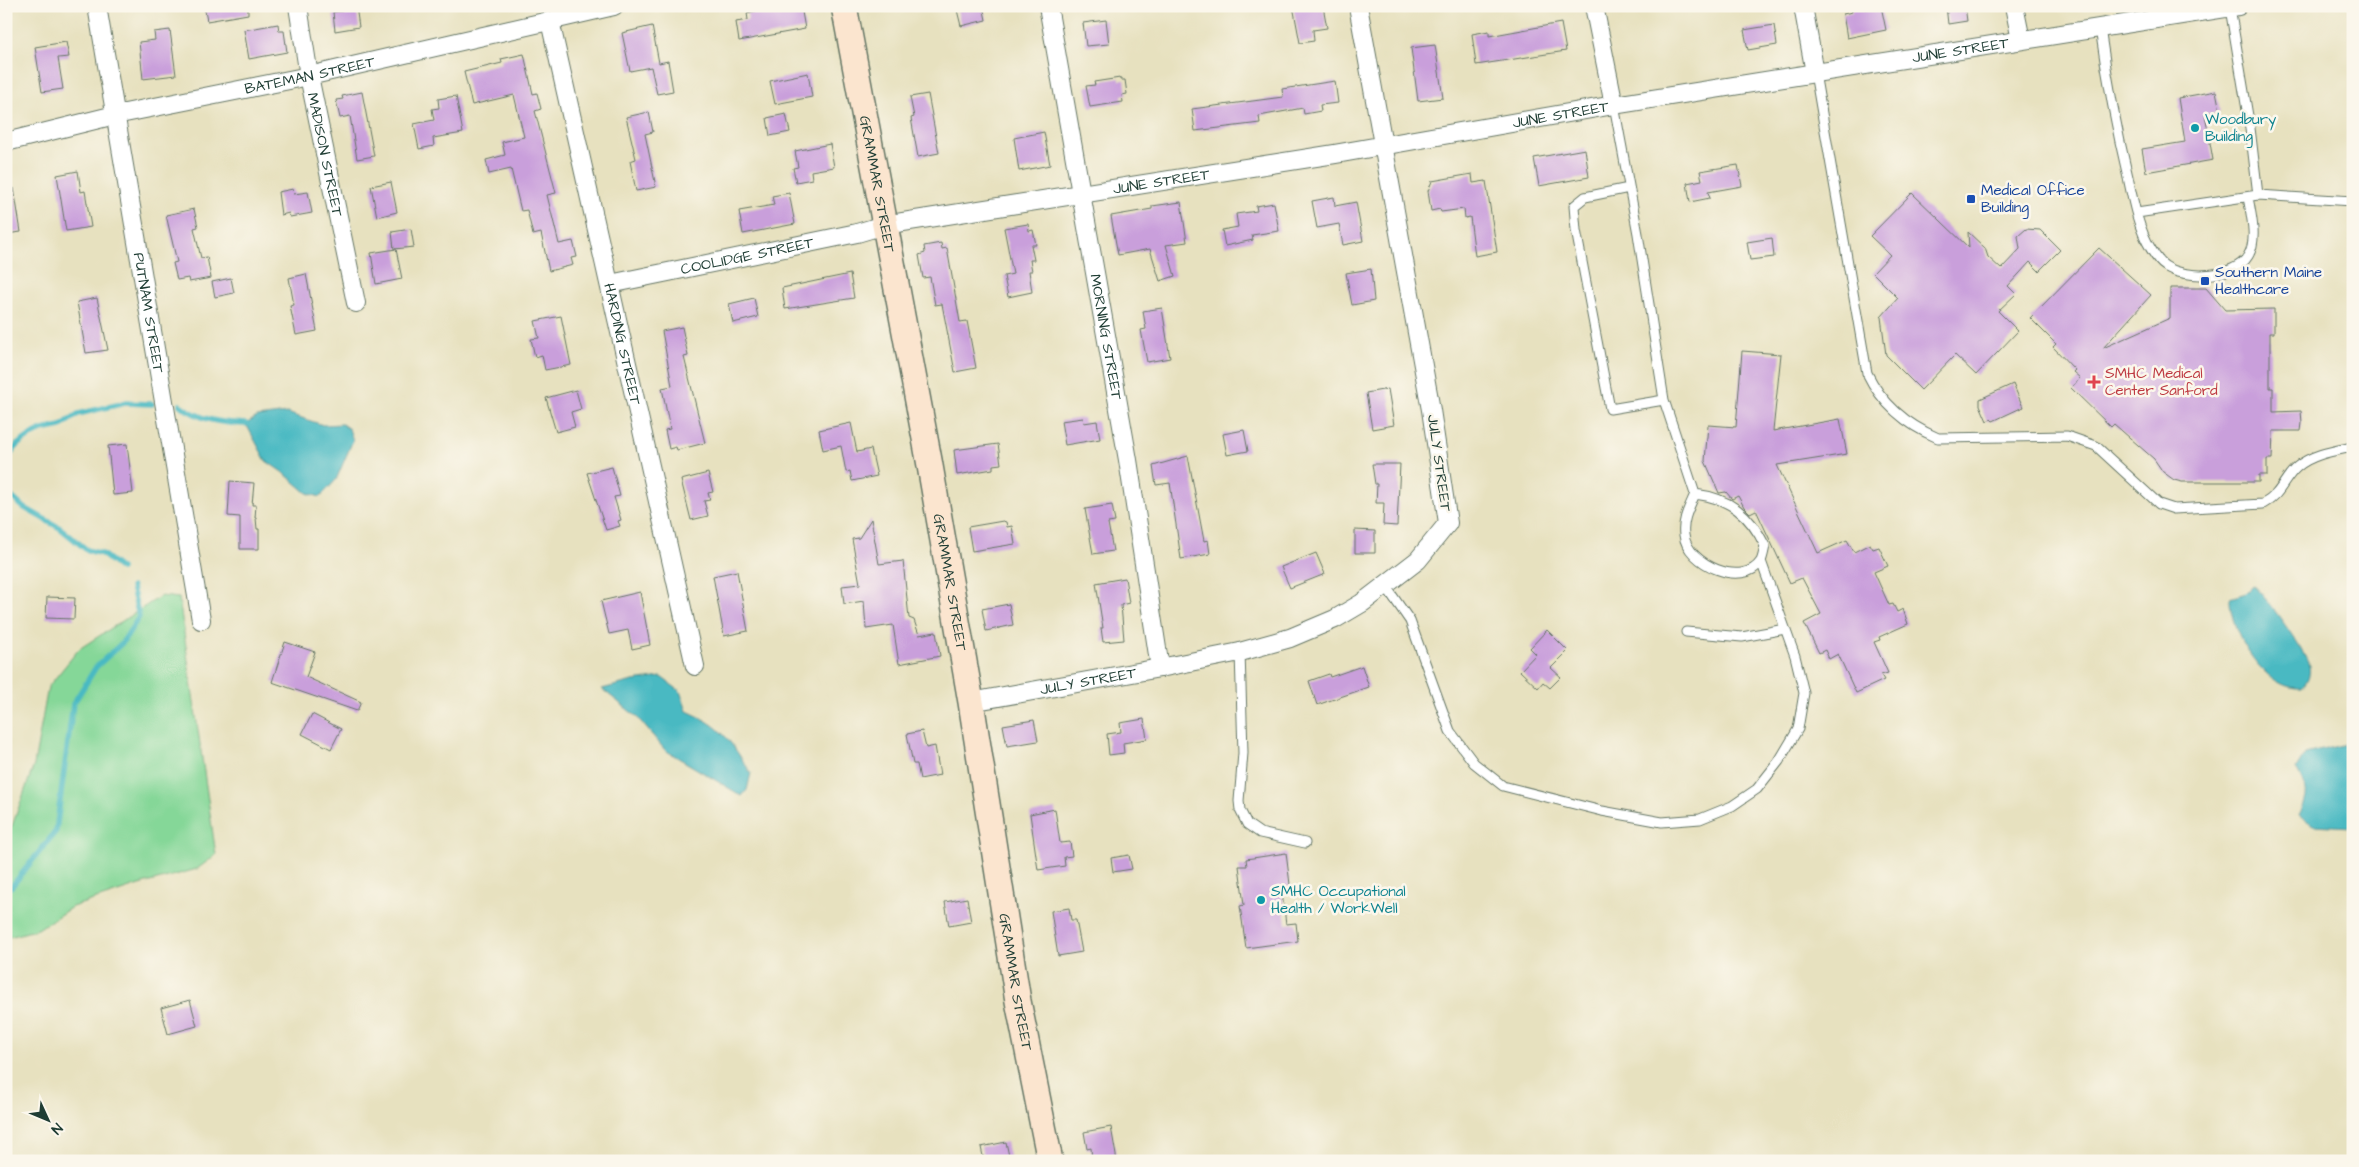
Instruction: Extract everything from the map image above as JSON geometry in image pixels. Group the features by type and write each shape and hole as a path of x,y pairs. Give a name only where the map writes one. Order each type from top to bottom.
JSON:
{"street":[{"name":"PUTNAM STREET","path":"97,6 114,115 179,480 201,620"},
{"name":"MADISON STREET","path":"298,6 309,76 356,303"},
{"name":"BATEMAN STREET","path":"6,142 114,115 309,76 614,6"},
{"name":"GRAMMAR STREET","path":"844,6 971,702 1018,1001 1050,1161"},
{"name":"MORNING STREET","path":"1048,6 1134,497 1160,668"},
{"name":"JULY STREET","path":"971,702 1240,652 1290,638 1335,619 1362,603 1418,560 1448,523 1432,410 1358,6"},
{"path":"1594,6 1614,105"},
{"path":"1803,6 1815,73"},
{"path":"2014,6 2021,40"},
{"name":"JUNE STREET","path":"884,225 1384,146 1614,105 2234,7"},
{"name":"HARDING STREET","path":"550,21 694,666"},
{"name":"COOLIDGE STREET","path":"610,284 857,233 884,225"}],"lane":[{"path":"2234,7 2258,195"},
{"path":"2100,28 2115,121 2137,213 2145,238 2164,266 2177,272 2197,274 2226,273 2241,267 2249,255 2252,242 2252,221 2248,197"},
{"path":"1815,73 1867,373 1883,400 1922,432 1938,438 2055,435 2078,439 2096,446 2159,504 2174,509 2263,504 2280,490 2296,468 2308,459 2353,447"},
{"path":"1614,105 1664,400 1695,494 1684,523 1684,536 1688,548 1700,561 1717,571 1734,573 1748,571 1761,561"},
{"path":"1629,188 1585,197 1574,206 1576,230 1610,409 1664,400"},
{"path":"2137,213 2258,195 2353,201"},
{"path":"1385,586 1410,621 1450,731 1474,763 1502,786 1602,812 1662,822 1700,818 1732,806 1757,789 1780,761 1798,729 1804,694 1795,656 1761,561 1765,546 1751,520 1738,510 1713,496 1695,494"},
{"path":"1686,632 1742,637 1785,629"},
{"path":"1240,652 1243,754 1238,801 1240,810 1247,824 1260,833 1305,843"}],"green space":[{"path":"161,596 179,598 216,855 197,869 139,885 72,907 38,929 6,938 6,832 12,826 34,765 48,687 79,649"}],"water":[{"path":"287,413 323,425 342,424 349,429 353,440 336,480 320,497 307,493 266,461 246,424 257,417"},
{"path":"2253,586 2275,612 2307,659 2309,675 2302,688 2288,686 2275,680 2251,656 2242,641 2235,626 2230,598 2246,593"},
{"path":"661,677 680,691 687,711 710,723 731,743 751,773 747,790 742,796 665,750 637,717 602,689 633,681"},
{"path":"2353,740 2353,827 2313,825 2299,815 2305,801 2306,792 2296,769 2305,754 2343,745"}],"building":[{"path":"204,6 248,6 248,14 207,21"},
{"path":"342,6 356,6 359,27 335,31 333,12 342,11"},
{"path":"774,6 801,6 805,29 739,41 736,22 748,20 747,13"},
{"path":"956,6 983,6 986,20 961,26"},
{"path":"1293,6 1323,6 1327,28 1313,30 1314,41 1300,43"},
{"path":"1851,6 1865,6 1866,9 1881,6 1886,30 1847,38 1843,14 1852,12"},
{"path":"1946,6 1965,6 1967,21 1948,24"},
{"path":"1106,20 1109,44 1086,46 1083,23"},
{"path":"1561,23 1566,51 1476,65 1472,34 1489,31 1489,36"},
{"path":"278,24 279,31 284,31 287,52 249,59 244,30"},
{"path":"1774,25 1777,45 1748,50 1744,30"},
{"path":"652,26 659,63 668,61 673,91 657,94 651,67 630,71 622,33"},
{"path":"170,30 176,75 143,79 139,42 155,40 154,32"},
{"path":"66,42 69,57 58,58 63,89 42,92 35,47"},
{"path":"1435,45 1443,98 1418,101 1411,48"},
{"path":"524,54 533,94 537,93 541,109 535,111 556,193 547,195 559,244 573,241 577,257 571,258 573,265 549,271 541,233 533,235 527,210 521,211 511,169 489,174 486,160 505,155 502,142 524,137 514,95 472,105 464,72 502,63 501,59"},
{"path":"808,73 812,97 775,104 770,81"},
{"path":"1120,78 1120,80 1125,80 1127,94 1122,95 1123,102 1090,107 1086,86 1095,85 1094,82"},
{"path":"1335,81 1338,103 1320,105 1321,111 1304,114 1303,108 1259,116 1260,123 1195,131 1192,109 1283,97 1282,89"},
{"name":"Woodbury Building","path":"2216,91 2220,111 2205,114 2213,160 2146,172 2142,149 2185,142 2178,98"},
{"path":"362,92 374,156 357,159 350,116 340,118 336,100 343,99 342,96"},
{"path":"928,94 939,153 918,157 911,118 914,117 910,97"},
{"path":"456,96 463,133 433,138 434,146 419,149 414,124 434,120 432,109 439,108 438,99"},
{"path":"649,112 653,132 645,134 656,187 636,191 630,161 636,159 626,117"},
{"path":"786,114 790,132 770,136 767,118"},
{"path":"1044,132 1050,165 1019,171 1014,138"},
{"path":"830,144 834,167 811,171 812,179 796,182 793,168 798,167 795,151"},
{"path":"1585,149 1589,177 1539,186 1534,158"},
{"path":"1738,165 1742,186 1708,192 1710,198 1690,202 1687,183 1702,180 1700,171"},
{"path":"78,171 81,192 85,191 91,227 66,231 57,175"},
{"path":"1472,174 1473,183 1486,181 1497,252 1475,256 1470,217 1465,218 1464,209 1441,212 1440,209 1431,211 1428,191 1432,181"},
{"path":"391,182 397,212 377,217 371,186"},
{"path":"14,188 21,232 6,234 6,189"},
{"path":"293,189 294,194 308,192 312,213 290,217 289,213 281,215 278,192"},
{"path":"789,193 795,224 743,234 739,211 774,205 772,196"},
{"path":"1912,193 1969,248 1968,232 1985,248 1988,257 2001,269 2020,249 2018,236 2026,229 2040,230 2060,250 2039,271 2030,262 2008,286 2016,294 1998,311 2018,331 1976,375 1955,355 1921,390 1886,355 1881,317 1898,298 1873,273 1890,255 1870,236"},
{"path":"1334,197 1335,206 1356,202 1363,241 1343,245 1339,224 1317,228 1312,201"},
{"path":"1181,202 1187,242 1166,245 1175,276 1160,281 1150,249 1118,255 1111,216 1152,209 1152,206"},
{"path":"1274,203 1279,231 1252,235 1253,240 1225,246 1222,230 1238,227 1236,214 1257,211 1256,206"},
{"path":"194,209 198,227 194,228 201,258 207,257 211,278 189,282 188,278 177,280 173,263 177,262 166,215"},
{"path":"1028,224 1029,231 1033,230 1036,245 1031,245 1034,260 1030,260 1032,271 1029,271 1032,292 1008,297 1004,276 1013,274 1004,228"},
{"path":"411,229 414,247 394,249 392,232"},
{"path":"1772,238 1774,257 1750,260 1747,242"},
{"path":"941,243 942,249 947,248 960,322 967,321 976,368 955,372 942,304 935,305 930,277 923,278 919,255 925,253 924,246"},
{"path":"2099,248 2151,295 2103,348 2170,318 2170,288 2206,288 2225,310 2274,309 2274,333 2270,333 2270,388 2273,388 2273,412 2301,411 2302,423 2301,431 2273,431 2272,459 2267,459 2267,475 2259,475 2259,482 2182,482 2174,480 2163,472 2154,459 2114,424 2111,427 2071,388 2080,378 2053,347 2056,344 2030,318"},
{"path":"396,249 402,279 376,284 371,253"},
{"path":"1371,269 1374,301 1352,305 1346,273"},
{"path":"306,274 317,331 296,335 290,306 294,305 289,278"},
{"path":"850,274 854,298 785,309 782,288"},
{"path":"231,278 234,293 215,297 212,282"},
{"path":"97,298 108,350 86,353 77,302"},
{"path":"754,298 758,317 733,323 729,304"},
{"path":"1162,308 1170,358 1147,362 1141,330 1146,329 1143,311"},
{"path":"561,316 571,365 545,370 542,355 535,357 531,339 539,338 535,321"},
{"path":"682,327 688,356 684,357 705,443 677,450 676,447 669,449 665,430 670,429 662,388 672,386 662,331"},
{"path":"1742,351 1781,354 1773,431 1840,419 1847,454 1777,465 1818,553 1847,540 1854,552 1870,544 1873,549 1879,547 1888,566 1874,572 1889,605 1893,604 1897,612 1903,609 1908,624 1879,637 1880,640 1874,642 1888,673 1881,675 1884,680 1856,693 1838,654 1829,659 1825,650 1819,653 1804,623 1821,614 1802,578 1790,583 1756,510 1750,513 1738,496 1732,499 1726,492 1719,493 1705,461 1708,425 1736,427"},
{"path":"2013,384 2023,407 1993,421 1991,419 1987,421 1980,405 1980,399"},
{"path":"1388,389 1394,425 1372,429 1366,393"},
{"path":"576,390 581,409 571,412 575,427 556,432 546,398"},
{"path":"1083,418 1084,423 1097,421 1100,439 1065,445 1061,421"},
{"path":"851,423 857,452 871,449 877,476 852,481 850,471 846,472 841,446 823,450 819,430"},
{"path":"1244,430 1248,451 1227,455 1223,434"},
{"path":"127,444 133,493 113,495 108,446"},
{"path":"998,444 1001,464 993,465 993,469 957,475 954,450"},
{"path":"1188,456 1204,541 1208,540 1210,554 1181,559 1170,483 1156,485 1153,466"},
{"path":"1372,464 1400,464 1397,526 1383,525 1384,503 1376,503 1377,484 1375,484"},
{"path":"612,467 620,496 614,497 621,520 618,521 620,526 606,530 587,473"},
{"path":"708,473 713,492 708,493 710,500 704,501 708,516 691,520 681,480"},
{"path":"230,481 254,483 252,505 256,505 255,518 257,529 259,529 259,549 240,549 240,517 228,516"},
{"path":"1112,505 1115,522 1108,523 1113,551 1093,554 1085,509"},
{"path":"871,519 879,564 903,561 909,618 914,620 919,635 936,632 940,656 899,664 893,625 866,629 864,601 844,604 842,586 860,584 852,539 859,538"},
{"path":"1006,522 1007,527 1012,526 1015,544 972,551 968,527"},
{"path":"1355,530 1375,531 1375,553 1355,553"},
{"path":"1316,553 1325,574 1290,588 1281,567"},
{"path":"737,571 748,631 724,636 713,576"},
{"path":"1125,578 1129,603 1121,605 1124,640 1103,642 1101,628 1103,628 1096,583"},
{"path":"640,592 650,645 632,649 628,630 609,634 601,601"},
{"path":"47,597 75,598 74,619 46,618"},
{"path":"1009,604 1013,625 986,631 982,609"},
{"path":"1547,630 1568,651 1551,668 1561,677 1550,688 1543,682 1538,688 1520,671 1536,654 1530,648"},
{"path":"285,642 315,652 306,677 361,702 357,711 272,682"},
{"path":"1362,666 1369,687 1317,705 1309,681 1329,674 1330,677"},
{"path":"312,714 341,729 331,749 302,734"},
{"path":"1144,719 1147,739 1123,743 1124,753 1109,755 1107,734 1121,732 1120,723"},
{"path":"1034,720 1038,741 1007,746 1003,725"},
{"path":"922,731 926,748 935,746 940,775 920,779 917,764 913,764 907,734"},
{"path":"1055,809 1060,843 1070,842 1072,856 1064,857 1065,866 1038,870 1030,814"},
{"name":"SMHC Occupational Health / WorkWell","path":"1286,853 1291,892 1282,893 1286,924 1296,923 1298,941 1246,948 1240,906 1244,905 1239,866 1247,866 1246,859"},
{"path":"1129,855 1132,869 1113,872 1111,858"},
{"path":"967,898 971,922 949,926 945,902"},
{"path":"1069,908 1071,920 1076,920 1082,952 1058,956 1051,911"},
{"path":"190,1000 197,1026 168,1034 161,1008"},
{"path":"1111,1127 1117,1161 1092,1161 1091,1148 1087,1149 1084,1132"},
{"path":"1006,1142 1010,1161 984,1161 981,1147"}],"waterway":[{"path":"6,461 17,445 31,435 42,430 61,426 78,414 125,403 152,404"},
{"path":"180,405 195,414 211,420 246,424"},
{"path":"6,492 23,507 60,528 87,550 102,554 121,569"},
{"path":"6,889 12,886 56,831 73,704 96,667 122,643 139,617 132,587"}],"place":[{"name":"Woodbury Building","path":"2195,128"},
{"name":"Medical Office Building","path":"1971,199"},
{"name":"Southern Maine Healthcare","path":"2205,281"},
{"name":"SMHC Medical Center Sanford","path":"2094,382"},
{"name":"SMHC Occupational Health / WorkWell","path":"1261,900"}]}
